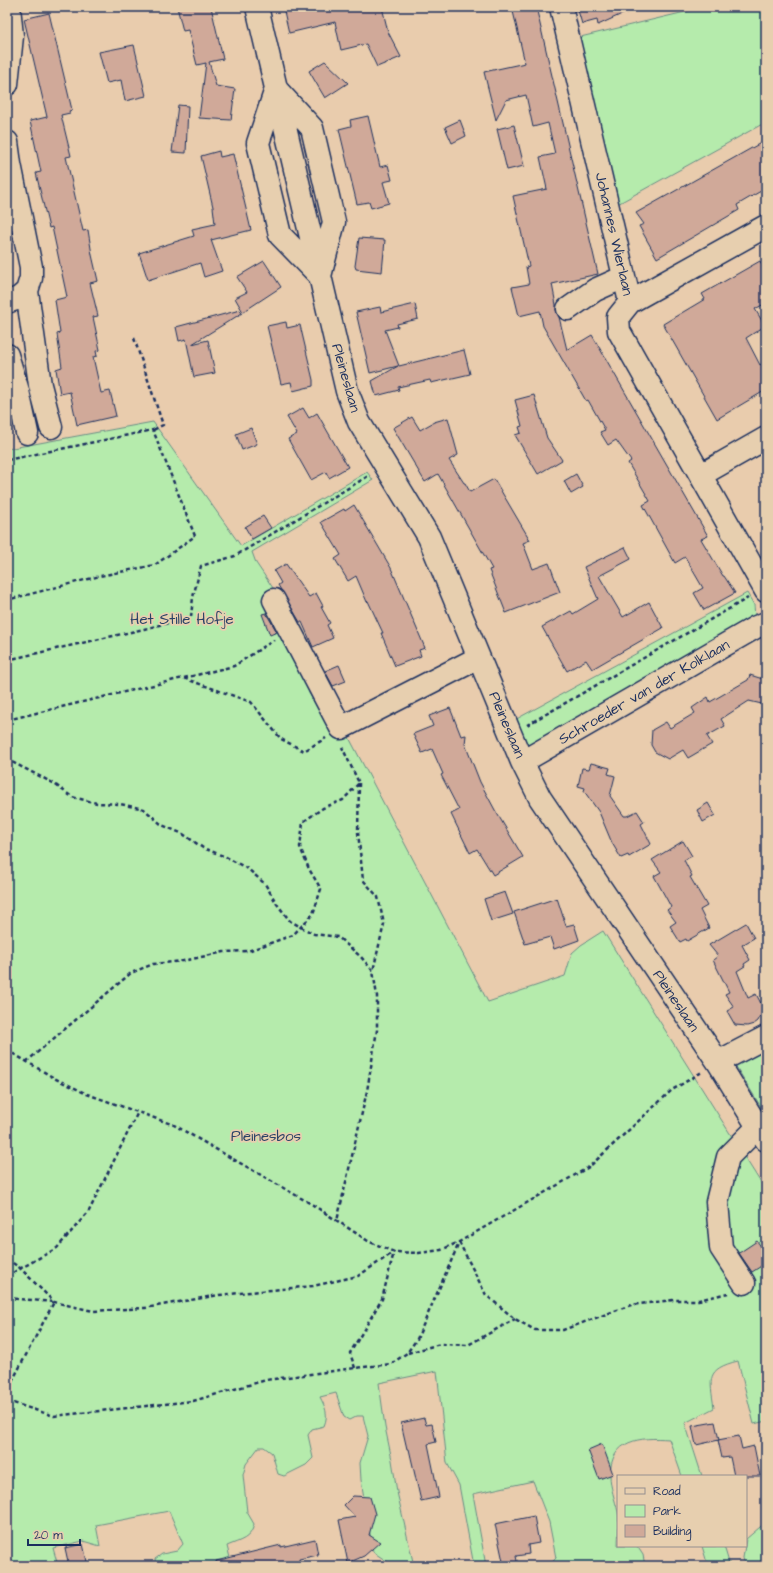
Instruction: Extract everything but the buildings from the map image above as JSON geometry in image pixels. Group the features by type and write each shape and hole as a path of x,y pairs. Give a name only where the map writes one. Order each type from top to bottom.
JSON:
{"street":[{"path":"7,84 12,36 8,7"},
{"name":"Pleineslaan","path":"257,7 347,391 359,422 429,537 510,734 540,798 718,1062 762,1133"},
{"name":"Johannes Wierlaan","path":"561,7 630,302 618,317 619,332 765,590"},
{"path":"276,89 258,143 261,158 280,235 320,276"},
{"path":"7,142 10,164 31,267 31,278 27,291 40,385 50,427"},
{"path":"630,302 766,226"},
{"path":"568,309 595,290 624,277"},
{"path":"7,302 19,298 27,291"},
{"path":"7,355 18,391 27,433"},
{"path":"18,391 40,385"},
{"path":"701,475 766,438"},
{"path":"274,600 338,730 478,658"},
{"name":"Schroeder van der Kolklaan","path":"522,762 756,627 766,623"},
{"path":"718,1062 766,1037"},
{"path":"744,1283 721,1248 717,1202 728,1157 762,1133"}],"path":[{"path":"7,460 153,430 163,425 134,338"},
{"path":"7,600 100,576 155,565 195,536 153,430"},
{"path":"7,660 192,617 193,597 201,566 235,556 386,466"},
{"path":"510,734 765,590"},
{"path":"7,720 234,666 290,630"},
{"path":"184,678 251,702 281,739 304,751 338,730 359,783 358,832 363,880 378,897 384,924 373,971 377,996 377,1030 367,1091 336,1221"},
{"path":"7,758 10,761 53,783 72,797 96,803 120,804 144,809 162,825 183,834 202,848 226,857 248,869 265,884 290,921 314,934 338,937 361,956 373,971"},
{"path":"26,1062 79,1015 112,990 131,973 153,964 183,961 224,952 248,951 293,935 313,914 321,889 309,869 300,847 302,822 323,808 343,800 359,783"},
{"path":"7,1050 56,1080 87,1094 174,1125 313,1205 368,1241 394,1252 419,1253 441,1250 459,1242 589,1166 672,1090 718,1062"},
{"path":"7,1276 57,1248 89,1211 138,1112"},
{"path":"459,1242 486,1295 515,1319 535,1330 563,1330 631,1305 673,1300 699,1300 729,1293 744,1283"},
{"path":"7,1401 54,1416 193,1401 266,1380 391,1364 407,1353 417,1340 459,1242"},
{"path":"7,1298 54,1302 93,1311 145,1308 220,1295 313,1286 358,1276 394,1252"},
{"path":"354,1368 350,1353 382,1299 394,1252"},
{"path":"7,1259 20,1268 54,1302"},
{"path":"7,1391 54,1302"},
{"path":"407,1353 440,1344 468,1345 515,1319"}],"green space":[{"path":"706,7 766,7 766,122 614,206 572,39"},
{"name":"Pleinesbos","path":"153,422 241,546 367,472 373,480 252,552 256,563 273,588 309,693 322,715 344,728 488,1002 565,976 572,953 581,945 603,931 766,1191 766,1421 754,1424 738,1361 720,1368 712,1377 711,1390 714,1408 685,1423 702,1475 682,1475 669,1439 658,1438 638,1440 621,1447 612,1463 610,1475 617,1508 617,1547 638,1547 643,1555 645,1566 549,1566 556,1558 549,1522 533,1481 473,1494 486,1566 474,1566 459,1485 447,1463 437,1371 379,1383 385,1427 397,1492 414,1566 394,1566 373,1552 361,1480 360,1463 368,1436 363,1416 357,1416 349,1420 344,1417 336,1393 320,1397 326,1411 326,1418 324,1426 312,1429 308,1435 313,1458 306,1465 284,1476 278,1474 272,1453 264,1447 259,1447 246,1464 243,1475 247,1512 254,1524 253,1529 248,1536 227,1546 232,1566 156,1566 155,1559 162,1554 177,1551 183,1544 169,1511 96,1525 100,1546 83,1541 53,1548 58,1566 7,1566 7,449"},
{"path":"747,593 754,605 755,617 530,747 523,748 511,722"},
{"path":"766,1049 766,1115 735,1065"},
{"path":"766,1522 766,1566 745,1566 743,1558 745,1547 747,1547 747,1538"},
{"path":"702,1547 724,1547 730,1566 708,1566"}],"park label":[{"name":"Het Stille Hofje","path":"182,619"}]}
